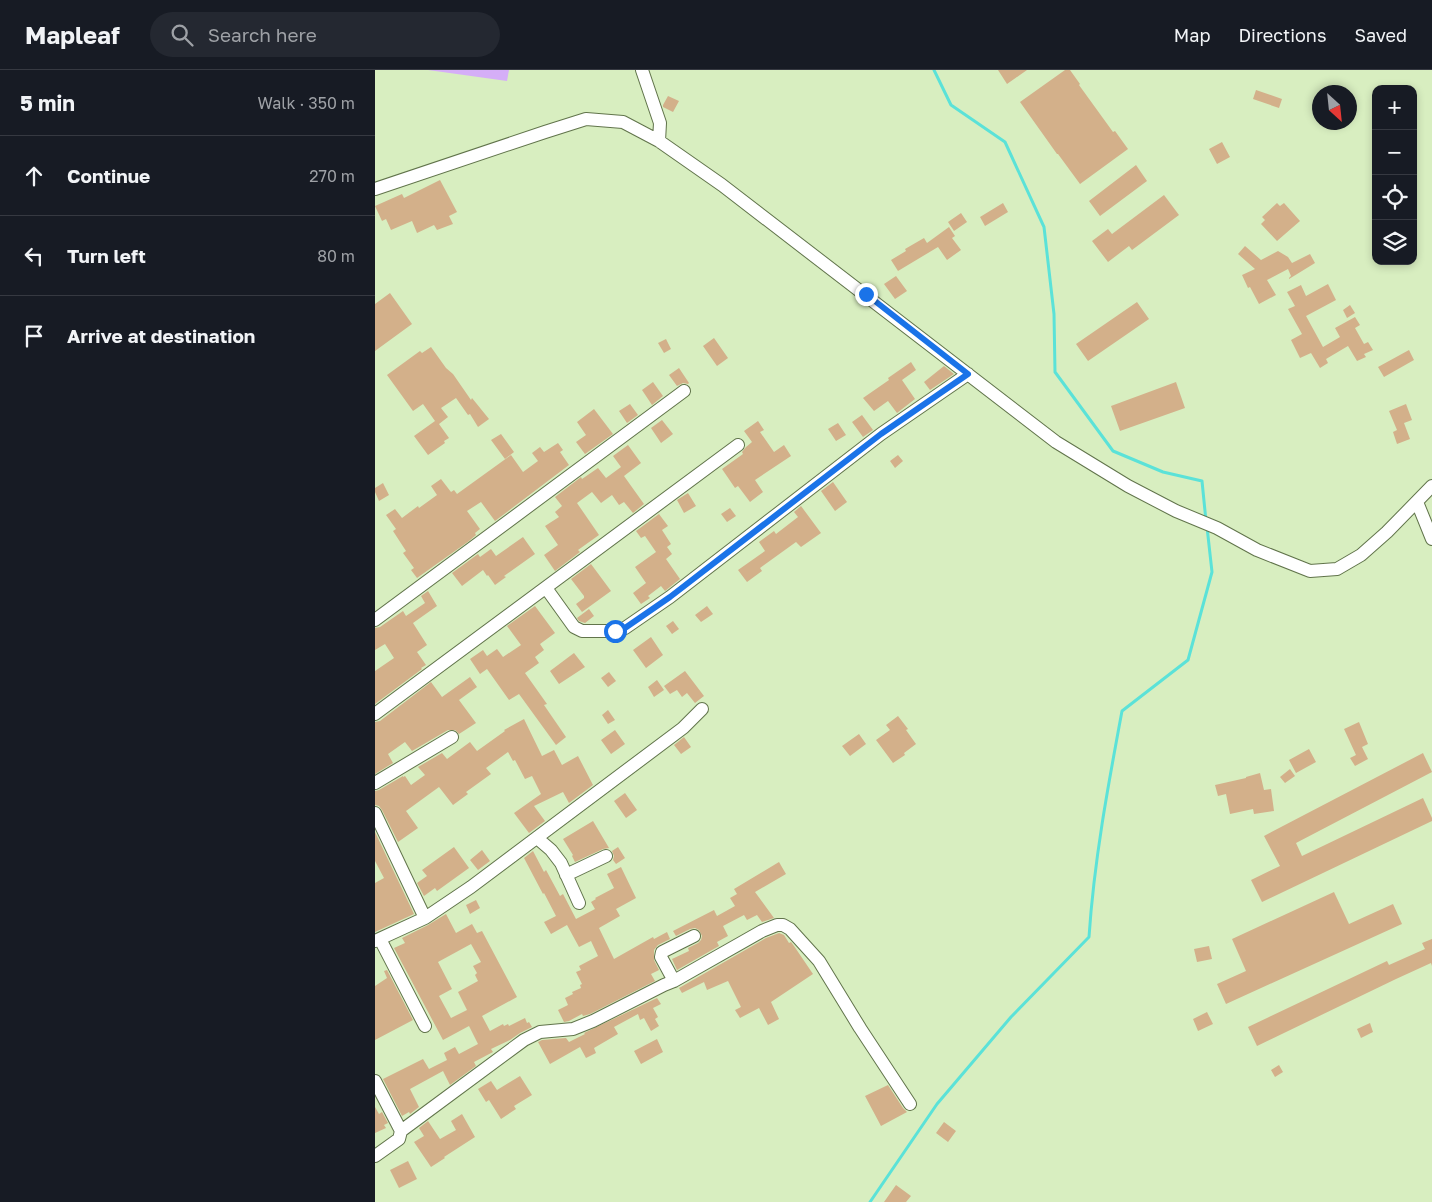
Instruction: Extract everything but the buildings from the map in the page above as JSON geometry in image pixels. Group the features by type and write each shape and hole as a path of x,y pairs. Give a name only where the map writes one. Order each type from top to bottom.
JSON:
{"street":[{"path":"642,70 660,124 659,141"},
{"path":"375,189 586,120 623,122 659,141 722,185 1057,442 1128,486 1257,550 1310,571 1337,570 1361,555 1432,486"},
{"path":"545,588 574,627 581,631 615,631 625,628 670,597 881,434 968,374"},
{"path":"375,620 684,391"},
{"path":"375,714 738,446"},
{"path":"1417,502 1432,539"},
{"path":"425,1026 378,940 425,918 471,887 683,728 702,709"},
{"path":"375,783 452,737"},
{"path":"375,813 425,918"},
{"path":"537,838 551,850 561,863 579,903"},
{"path":"566,875 606,856"},
{"path":"375,1156 399,1139 401,1131 524,1040 540,1032 573,1029 593,1021 675,981 762,931 777,925 783,925 790,929 819,961 909,1104"},
{"path":"675,981 661,957 661,952 694,936"},
{"path":"375,1081 380,1104 401,1131"}],"shaded area":[{"path":"428,70 509,70 507,81"}],"waterway":[{"path":"934,70 951,105 1005,142 1044,227 1054,314 1055,372 1113,451 1163,472 1202,481 1206,521"},
{"path":"870,1202 937,1104 1011,1017 1089,937 1098,852 1122,711 1188,660 1212,572 1207,527"}],"route":[{"path":"615,631 625,628 670,597 881,434 968,374 866,294"}]}
